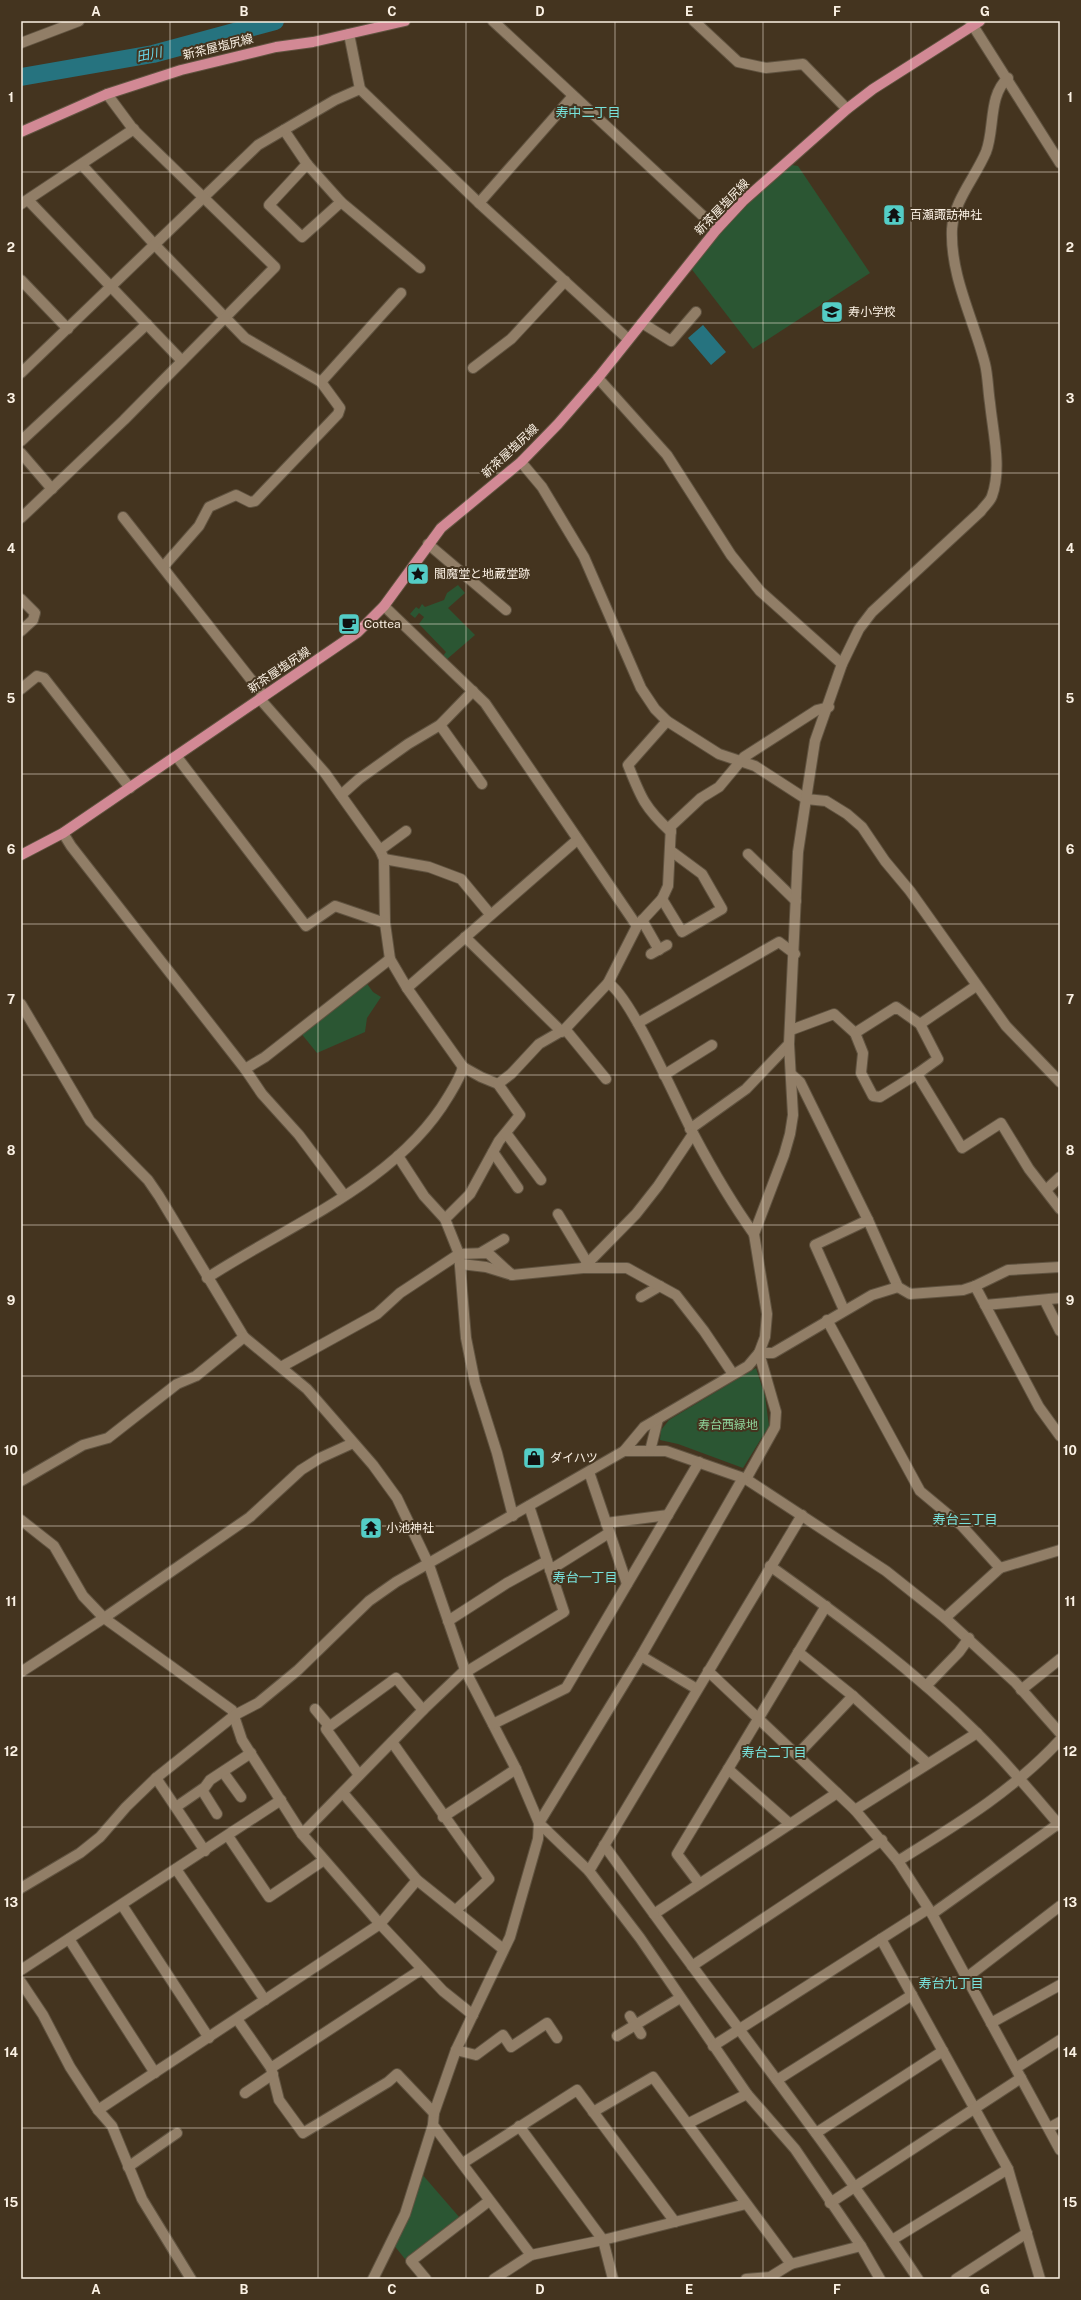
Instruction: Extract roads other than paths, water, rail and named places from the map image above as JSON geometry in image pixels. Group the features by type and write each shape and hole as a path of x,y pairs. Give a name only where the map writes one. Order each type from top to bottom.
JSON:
{"main road":[{"name":"新茶屋塩尻線","path":"21,132 107,94 195,66 276,47 313,42 405,21"},
{"name":"新茶屋塩尻線","path":"21,855 63,833 177,757 358,632 384,606 428,544 455,515 521,462 598,378 717,229 743,201 847,109 873,89 975,22"}],"street":[{"path":"21,43 79,21"},
{"path":"493,21 717,229"},
{"path":"694,21 738,62 766,68 803,64 847,109"},
{"path":"975,22 1060,163"},
{"path":"349,34 360,89 479,203 628,339"},
{"path":"754,1234 790,1134 793,1115 792,1075 789,1044 795,954 798,852 815,741 829,707 842,664 859,629 872,612 981,511 992,498 996,480 996,459 985,365 963,295 953,250 952,229 955,215 965,189 986,152 998,88 1008,78"},
{"path":"22,371 68,329 258,145 335,100 360,89"},
{"path":"21,518 182,361 275,267 134,130 107,94"},
{"path":"479,203 573,96"},
{"path":"134,130 25,202 112,286 182,361"},
{"path":"284,130 308,164 341,202 420,268"},
{"path":"308,164 270,205 302,237 341,202"},
{"path":"82,165 245,338 321,382 340,408 338,414 256,501 250,502 236,495 208,506 199,526 163,567"},
{"path":"21,280 68,329"},
{"path":"473,368 511,339 565,281"},
{"path":"321,382 401,293"},
{"path":"642,323 670,341 696,312"},
{"path":"21,441 147,324"},
{"path":"598,378 668,455 731,556 760,592 842,664"},
{"path":"21,453 52,488"},
{"path":"521,462 542,487 584,558 640,688 655,709 667,721 719,754 738,762 755,766 806,799 826,801 847,814 862,827 1006,1026 1060,1082"},
{"path":"123,517 262,697 325,773 382,854 385,923 390,959 407,988 463,1067 498,1084 520,1115 493,1152 470,1194 445,1219"},
{"path":"428,544 506,610"},
{"path":"21,598 35,613 33,620 21,631"},
{"path":"384,606 485,703 577,840 659,950"},
{"path":"21,689 37,676 44,678 130,788"},
{"path":"341,795 359,779 408,744 440,725 473,691"},
{"path":"498,1084 511,1074 539,1044 564,1031 608,983 640,923 662,899 668,886 672,826 702,798 719,787 738,762 817,710 829,707"},
{"path":"667,721 628,765 641,799 655,817 671,832"},
{"path":"440,725 482,784"},
{"path":"177,757 306,926 335,906 385,923"},
{"path":"382,854 406,831"},
{"path":"63,833 75,852 245,1069 262,1094 299,1135 344,1195"},
{"path":"407,988 490,914 577,840"},
{"path":"662,899 682,932 722,910 702,874 671,851"},
{"path":"382,854 429,867 460,879 490,914"},
{"path":"754,856 796,901"},
{"path":"465,937 564,1031 604,1072"},
{"path":"638,1023 779,942 795,954"},
{"path":"245,1069 265,1057 390,959"},
{"path":"21,1888 80,1853 100,1837 126,1807 156,1778 235,1715 258,1703 298,1670 369,1601 396,1582 429,1565 624,1451 644,1427 748,1366 758,1353 765,1337 767,1314 754,1234 729,1198 692,1131 638,1023 615,987 608,983"},
{"path":"920,1024 976,986"},
{"path":"21,1004 90,1121 148,1180 172,1216 207,1278 244,1337 307,1389 353,1443 374,1465 397,1498 429,1565 466,1671 516,1769 539,1823 589,1871 640,1938 747,2094 795,2149 830,2203 861,2246 880,2279"},
{"path":"791,1030 834,1014 855,1033 863,1053 861,1073 873,1096 880,1097 938,1059 920,1024 896,1007 855,1033"},
{"path":"586,1266 636,1214 658,1186 692,1131 746,1089 789,1044"},
{"path":"664,1075 712,1045"},
{"path":"207,1278 344,1195 398,1156 427,1127 443,1105 461,1075 463,1067"},
{"path":"916,1074 962,1148 1001,1123 1029,1169 1060,1209"},
{"path":"792,1075 800,1082 868,1220 898,1287 910,1294 963,1290 975,1286 1008,1270 1060,1267"},
{"path":"506,1133 541,1180"},
{"path":"493,1152 518,1188"},
{"path":"398,1156 424,1196 445,1219 460,1259 466,1338 475,1383 497,1453 513,1516"},
{"path":"1046,1190 1060,1177"},
{"path":"558,1214 586,1266"},
{"path":"844,1310 815,1245 868,1220"},
{"path":"280,1367 377,1314 400,1293 460,1259 482,1252 504,1239"},
{"path":"482,1252 488,1253 512,1275"},
{"path":"460,1259 512,1275 586,1266 627,1268 676,1295 704,1331 733,1374"},
{"path":"641,1297 660,1286"},
{"path":"975,1286 1039,1407 1060,1435"},
{"path":"758,1353 773,1353 844,1310 872,1295 898,1287"},
{"path":"985,1305 1044,1301 1060,1298"},
{"path":"1044,1301 1060,1331"},
{"path":"827,1320 920,1491 962,1526 1000,1568"},
{"path":"21,1481 83,1445 108,1438 177,1384 196,1376 244,1337"},
{"path":"373,2279 405,2214 433,2125 434,2113 456,2050 510,1937 528,1879 538,1839 539,1823 641,1656 775,1427 776,1412 758,1353"},
{"path":"650,1451 658,1419"},
{"path":"21,1672 104,1618 250,1516 301,1470 320,1458 353,1443"},
{"path":"624,1451 666,1452 745,1478 886,1571 945,1618 969,1638 1021,1690 1060,1733"},
{"path":"493,1724 566,1688 699,1462"},
{"path":"589,1472 626,1584"},
{"path":"302,1834 423,1710 466,1671 564,1612 529,1506"},
{"path":"448,1621 507,1583 549,1565 608,1528 668,1515"},
{"path":"589,1871 770,1566 802,1515"},
{"path":"21,1520 54,1546 83,1596 104,1618 232,1710 235,1715 242,1740 302,1834 380,1924 422,1969 443,1991 473,2015"},
{"path":"945,1618 1000,1568 1060,1550"},
{"path":"713,2046 881,1939 930,1911 1059,1825 1020,1778 977,1733 926,1686 884,1650 770,1566"},
{"path":"699,1883 676,1854 826,1606"},
{"path":"926,1686 959,1652 969,1638"},
{"path":"798,1652 853,1696 927,1763"},
{"path":"641,1656 697,1689"},
{"path":"1021,1690 1060,1659"},
{"path":"708,1671 838,1793 882,1840 898,1860 930,1911 1060,2150"},
{"path":"359,1775 326,1729 396,1678 423,1710"},
{"path":"797,1755 853,1696"},
{"path":"315,1709 329,1726"},
{"path":"855,1810 927,1763 977,1733"},
{"path":"898,1860 982,1808 1020,1778 1060,1740"},
{"path":"392,1742 444,1818 489,1879 456,1910"},
{"path":"176,1807 202,1790 210,1780 251,1753"},
{"path":"444,1818 516,1769"},
{"path":"728,1769 790,1824"},
{"path":"223,1772 241,1798"},
{"path":"156,1778 205,1851"},
{"path":"202,1790 217,1814"},
{"path":"343,1793 416,1880 456,1910 503,1949"},
{"path":"654,1914 838,1793"},
{"path":"21,1970 281,1800"},
{"path":"228,1836 269,1897 324,1860"},
{"path":"692,1966 882,1840"},
{"path":"604,1845 738,2031 855,2186 918,2279"},
{"path":"176,1869 265,2000"},
{"path":"98,2110 380,1924 416,1880"},
{"path":"122,1905 209,2038"},
{"path":"966,1978 1060,1906"},
{"path":"69,1939 154,2073"},
{"path":"881,1939 1008,2169 1040,2279"},
{"path":"245,2093 272,2071 422,1969"},
{"path":"21,1982 43,2015 70,2067 98,2110 112,2126 142,2199 191,2279"},
{"path":"991,2023 1060,1984"},
{"path":"776,2080 912,1994"},
{"path":"617,2036 680,1998"},
{"path":"630,2016 641,2034"},
{"path":"237,2019 272,2071 280,2100 302,2132 388,2082 397,2074 434,2113"},
{"path":"456,2050 476,2055 503,2035 511,2047 547,2023 557,2038"},
{"path":"1016,2068 1060,2040"},
{"path":"816,2133 943,2051"},
{"path":"593,2112 653,2077 689,2123 746,2204 791,2264"},
{"path":"830,2203 1021,2078"},
{"path":"463,2164 519,2126 577,2090 675,2222"},
{"path":"689,2123 747,2094"},
{"path":"1049,2128 1060,2122"},
{"path":"433,2125 531,2255"},
{"path":"519,2126 603,2240 613,2279"},
{"path":"128,2167 177,2133"},
{"path":"892,2240 1008,2169"},
{"path":"426,2279 412,2261 489,2201"},
{"path":"494,2279 531,2255 603,2240 746,2204"},
{"path":"956,2279 1027,2233"},
{"path":"746,2279 770,2277 791,2264 861,2246"}],"water":[{"path":"703,325 726,352 711,365 688,338"}],"waterway":[{"name":"田川","path":"21,77 153,54 275,21"}],"place":[{"name":"百瀬諏訪神社","path":"894,215"},
{"name":"寿小学校","path":"832,312"},
{"name":"閻魔堂と地蔵堂跡","path":"418,574"},
{"name":"Cottea","path":"349,624"},
{"name":"ダイハツ","path":"534,1458"},
{"name":"小池神社","path":"371,1528"}],"district":[{"name":"寿中二丁目","path":"588,112"},
{"name":"寿台三丁目","path":"965,1519"},
{"name":"寿台一丁目","path":"585,1577"},
{"name":"寿台二丁目","path":"774,1752"},
{"name":"寿台九丁目","path":"951,1983"}],"park label":[{"name":"寿台西緑地","path":"728,1425"}]}
